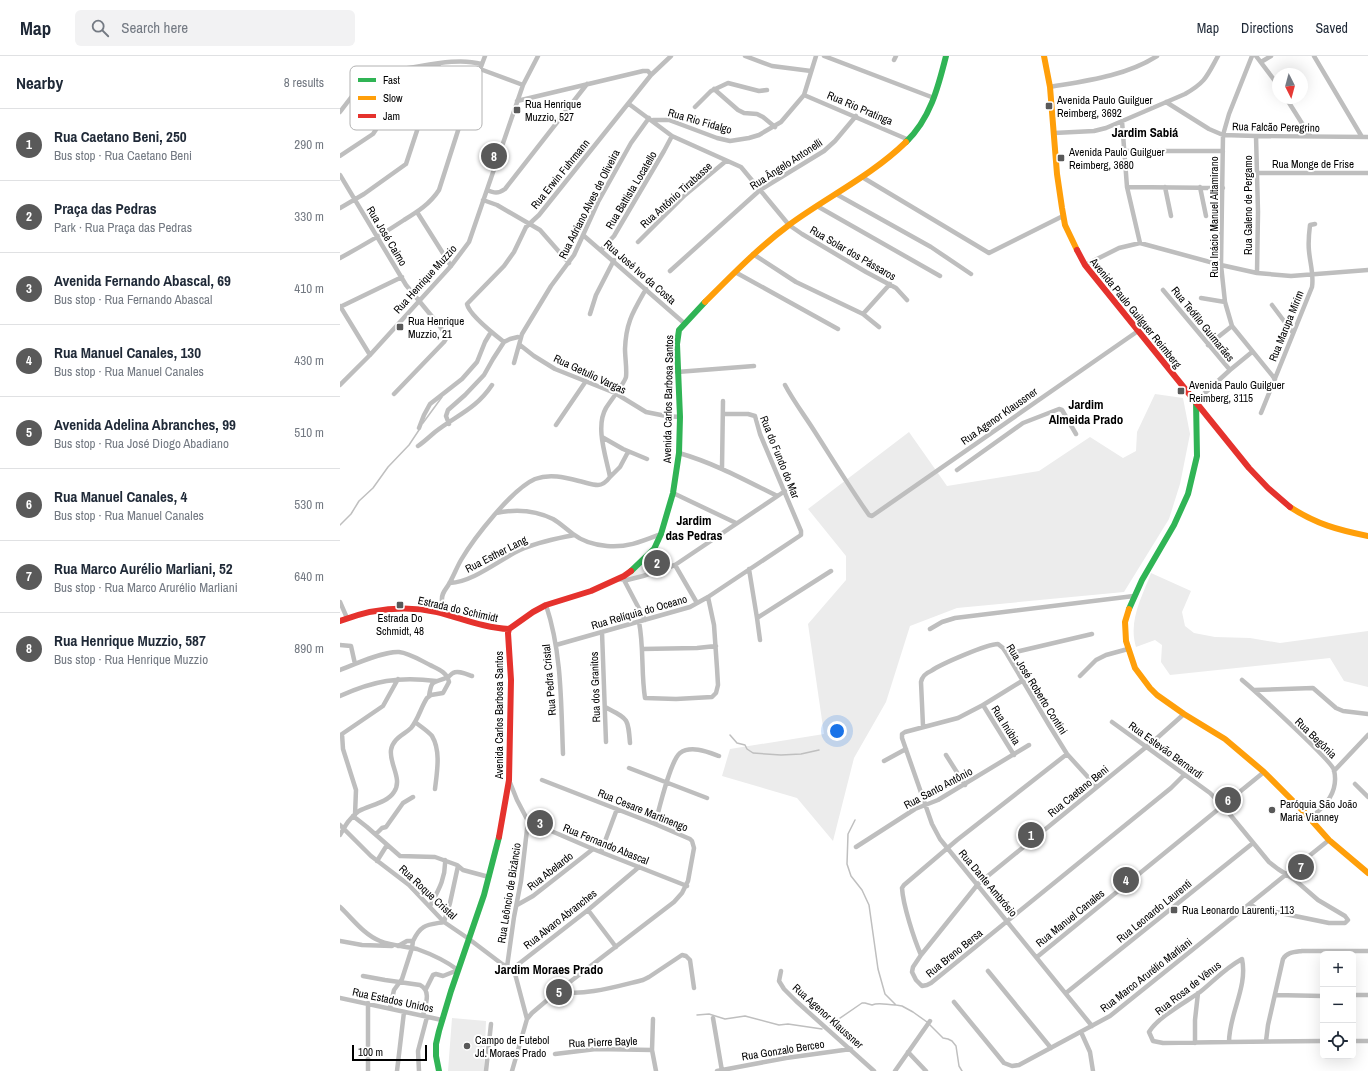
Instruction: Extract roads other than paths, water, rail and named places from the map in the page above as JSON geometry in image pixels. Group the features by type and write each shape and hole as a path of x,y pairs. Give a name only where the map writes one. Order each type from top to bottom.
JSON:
{"main road":[{"name":"Avenida Carlos Barbosa Santos","path":"438,1071 436,1044 442,1020 489,877 504,812 511,789 509,780 511,680 508,631 533,612 546,605 621,580 654,549 661,534 673,494 679,453 680,417 677,372 677,336 679,330 684,323 753,254 789,225 894,154 908,140 929,112 938,88 946,56"},
{"name":"Avenida Paulo Guilguer Reimberg","path":"1044,56 1050,87 1057,175 1063,216 1072,243 1085,265 1196,401 1248,468 1266,487 1297,512 1323,525 1336,530 1368,536"},
{"path":"1196,401 1197,456 1188,494 1174,525 1134,596 1125,622 1128,649 1135,668 1157,695 1184,714 1225,739 1264,772 1310,818 1329,840 1368,873"},
{"name":"Estrada do Schimidt","path":"340,621 371,612 404,608 421,609 508,631"}],"street":[{"path":"480,66 485,56"},
{"name":"Rua Henrique Muzzio","path":"340,385 370,355 451,266 469,242 522,85 538,56"},
{"name":"Rua Erwin Fuhrmann","path":"491,332 467,306 504,266 514,252 524,230 539,215 651,75 671,56"},
{"path":"746,56 772,66 811,71"},
{"name":"Rua Rio Fidalgo","path":"651,119 669,120 717,138 730,141 759,135 775,127 786,117 804,95 816,56"},
{"path":"824,56 934,98"},
{"path":"1050,87 1125,70 1157,56"},
{"path":"1054,133 1094,131 1106,128 1196,88 1204,81 1214,65 1217,56"},
{"name":"Rua Inácio Manuel Altamirano","path":"1252,56 1229,114 1224,135 1221,265 1225,302 1232,326 1275,379"},
{"path":"1256,56 1272,77"},
{"path":"1261,62 1270,56"},
{"path":"1314,56 1362,137"},
{"path":"424,66 455,62 473,62 479,66"},
{"path":"482,68 522,85"},
{"path":"517,101 643,71 648,71 651,75"},
{"path":"695,107 714,89 729,82 759,91 767,90"},
{"path":"487,190 494,193 505,189 587,84"},
{"path":"714,89 738,110 744,113 757,114 775,127"},
{"name":"Rua Rio Pratinga","path":"804,95 856,116 908,140"},
{"path":"340,112 350,99"},
{"name":"Rua Falcão Peregrino","path":"1166,102 1209,129 1224,135 1368,137"},
{"name":"Rua Solar dos Pássaros","path":"629,104 672,136 741,167 789,225 866,272 890,284 907,300"},
{"path":"1290,104 1310,136"},
{"name":"Rua Ângelo Antonelli","path":"670,271 760,190 824,151 835,141 856,116"},
{"name":"Rua Adriano Alves de Oliveira","path":"520,338 551,286 569,263 580,244 598,202 631,143 651,119"},
{"path":"1122,122 1127,187 1140,243"},
{"path":"340,156 373,134 376,130"},
{"path":"340,208 355,200 399,170 408,161 418,130"},
{"path":"340,258 378,237 417,212 434,198 439,190 458,130"},
{"name":"Rua Battista Locatello","path":"601,250 614,236 672,136"},
{"name":"Rua Galeno de Pergamo","path":"1256,136 1257,274"},
{"path":"1124,151 1223,151"},
{"name":"Rua Antônio Tirabasse","path":"638,242 685,195 726,161"},
{"name":"Rua Monge de Frise","path":"1257,173 1368,173"},
{"name":"Rua José Caimo","path":"340,175 414,296 439,325 447,338 394,394"},
{"path":"862,177 989,254 1063,216"},
{"path":"1127,187 1223,188"},
{"path":"1165,187 1171,216"},
{"path":"1200,187 1206,216"},
{"path":"836,194 931,247 971,274"},
{"path":"483,200 497,205 540,230 569,263"},
{"path":"817,206 940,276"},
{"path":"417,212 451,266"},
{"name":"Rua Marupa Mirim","path":"1261,413 1312,287 1309,237 1310,225 1315,224"},
{"name":"Rua José Ivo da Costa","path":"583,235 614,260 684,323"},
{"path":"1085,265 1120,248 1140,243 1257,274 1291,276 1368,270"},
{"path":"753,254 796,282 863,314 879,327"},
{"path":"590,314 596,294 614,260"},
{"path":"735,272 838,329"},
{"path":"370,355 340,307 402,277"},
{"path":"863,314 890,284"},
{"path":"610,477 601,428 603,413 624,381 626,375 625,342 628,321 646,289"},
{"name":"Rua Teófilo Guimarães","path":"1163,290 1230,370"},
{"path":"1201,298 1225,302"},
{"path":"1272,305 1293,333"},
{"path":"1208,345 1232,326"},
{"name":"Rua Agenor Klaussner","path":"785,385 798,408 846,482 870,516 877,513 1138,331"},
{"path":"419,428 430,404 462,379 477,362 485,342 491,332 504,342"},
{"path":"448,424 446,416 448,410 465,396 484,375 504,342 518,337 520,338 520,345 514,363"},
{"name":"Rua Getulio Vargas","path":"520,345 555,369 615,393 646,412 680,417"},
{"path":"1196,401 1252,352"},
{"path":"677,372 754,366"},
{"path":"556,425 586,381"},
{"path":"418,446 480,401 492,385"},
{"path":"722,468 723,402"},
{"path":"957,470 1022,424 1059,409 1062,410 1076,434"},
{"name":"Rua do Fundo do Mar","path":"723,414 750,414 754,416 760,434 802,534"},
{"path":"1017,415 1022,424"},
{"path":"602,437 628,452 647,459"},
{"path":"454,617 442,598 443,592 450,583 462,558 496,513 518,490 535,479 559,476 598,485 606,482 620,467 628,452"},
{"path":"679,453 698,458 722,468 777,496"},
{"path":"645,620 621,580 650,574 675,565 785,491"},
{"path":"673,494 736,523"},
{"path":"496,513 505,511 522,511 538,514 553,519 580,539 602,546 615,547 635,544 661,534"},
{"name":"Rua Relíquia do Oceano","path":"556,645 684,609 708,597 802,534"},
{"name":"Rua Esther Lang","path":"450,583 461,582 468,579 504,558 532,545 574,535"},
{"path":"675,565 697,603"},
{"path":"750,569 760,640"},
{"path":"757,618 831,571"},
{"path":"930,629 942,622 955,618 1134,596"},
{"path":"639,622 642,650 642,679 645,698 686,699 709,697 714,695 718,685 716,646 711,607 708,597"},
{"path":"340,602 347,618"},
{"name":"Rua Pedra Cristal","path":"546,605 556,645 563,754"},
{"name":"Rua dos Granitos","path":"602,632 606,742"},
{"path":"1006,654 1092,634"},
{"name":"Rua José Roberto Contini","path":"923,726 921,680 924,676 932,670 994,644 999,645 1006,654 1067,754"},
{"path":"340,645 351,646 355,664"},
{"path":"642,650 716,646"},
{"path":"1080,676 1096,660 1106,655 1128,649"},
{"path":"340,670 381,655 398,652 410,655 440,670 448,677 449,682 443,693 429,696"},
{"path":"340,696 373,683 398,679 436,681 448,677 453,672 459,672 472,676"},
{"path":"354,815 356,790 343,749 342,734 383,706 398,679"},
{"name":"Rua Begônia","path":"1242,680 1331,764 1334,770 1334,786 1332,795 1310,818"},
{"path":"340,835 354,815 366,807 390,796 394,792 398,780 392,759 392,747 398,737 412,727 429,696 431,686 436,681"},
{"path":"923,726 953,720 983,705 1022,681"},
{"path":"1254,690 1313,688 1336,708 1343,711 1368,714"},
{"name":"Rua Inúbia","path":"983,705 1014,755"},
{"path":"605,707 621,715 628,722 630,743"},
{"name":"Rua Caetano Beni","path":"921,955 978,884 1184,714"},
{"path":"414,722 430,734 436,745 438,756 435,789"},
{"name":"Rua Estevão Bernardi","path":"1112,722 1210,793 1223,806 1269,862 1295,880 1318,900 1345,916 1347,918 1347,922 1335,923 1286,914 1256,908 1250,904"},
{"name":"Rua Dante Ambrósio","path":"923,726 902,734 902,741 935,830 948,849 1092,1026"},
{"path":"1334,770 1368,735"},
{"name":"Rua Santo Antônio","path":"856,847 915,809 926,806 965,785 1030,745"},
{"path":"884,761 906,749"},
{"path":"655,824 676,757 680,753 690,750 703,750 719,756"},
{"path":"1067,754 1097,787"},
{"name":"Rua Breno Bersa","path":"1067,754 948,849 902,888 912,930 921,955 913,967 912,972 919,983 925,986 931,983 1171,788 1184,775"},
{"path":"946,755 965,785"},
{"path":"629,768 707,798"},
{"name":"Rua Manuel Canales","path":"1037,957 1264,772"},
{"name":"Rua Cesare Martinengo","path":"542,780 655,824 692,841 694,848 687,886"},
{"path":"1355,784 1368,797"},
{"path":"511,789 528,821"},
{"path":"376,834 382,828 386,827 403,803 413,797"},
{"path":"600,852 617,809"},
{"path":"354,815 400,856 435,857 458,866 463,870 489,877"},
{"name":"Rua Fernando Abascal","path":"528,821 600,852 687,886"},
{"name":"Rua Leôncio de Bizâncio","path":"507,967 513,922 522,875 528,821"},
{"name":"Rua Roque Cristal","path":"340,825 343,830 371,856 409,885 444,922 492,957 514,970"},
{"name":"Rua Marco Arurélio Marliani","path":"954,1002 1004,1063 1016,1066 1020,1065 1104,1020 1118,1010 1329,840"},
{"name":"Rua Leonardo Laurenti","path":"1066,993 1253,843"},
{"path":"378,861 388,845"},
{"name":"Rua Abelardo","path":"517,905 533,896 593,849"},
{"path":"430,906 443,880 445,860"},
{"path":"390,1008 394,990 402,979 416,934 424,926 444,922 450,903 458,866"},
{"name":"Rua Alvaro Abranches","path":"514,970 518,964 588,910 639,867"},
{"path":"512,1071 527,1019 532,1013 558,991 661,913 674,902 687,886"},
{"path":"340,907 373,938 380,942 412,948 438,958 458,970"},
{"path":"588,910 616,947"},
{"path":"340,941 375,946 398,946 407,941 413,941"},
{"path":"1266,1041 1268,1025 1283,959 1289,953 1302,951 1368,951"},
{"path":"558,991 569,993 582,992 643,980 650,977 682,955 686,956 690,960 694,988"},
{"name":"Rua Rosa de Vênus","path":"1229,1042 1243,975 1242,959 1220,973 1198,993 1158,1022 1149,1032 1151,1038 1157,1042 1195,1043 1320,1041"},
{"path":"419,1071 418,1051 425,1016 426,989 433,975 436,974 443,976 458,970"},
{"path":"514,970 527,1019"},
{"name":"Rua Agenor Klaussner","path":"781,971 779,981 784,989 874,1071"},
{"path":"988,971 1051,1048"},
{"path":"363,976 420,985 426,989"},
{"path":"1195,1043 1194,1020 1198,993"},
{"path":"1275,995 1320,996"},
{"path":"1356,995 1368,995"},
{"name":"Rua Estados Unidos","path":"340,998 442,1020"},
{"path":"368,1003 368,1071"},
{"path":"397,1071 404,1012"},
{"path":"713,1018 720,1071"},
{"path":"653,1019 652,1050 656,1071"},
{"path":"895,1071 930,1021"},
{"path":"486,1071 490,1024"},
{"path":"1081,1032 1090,1052 1093,1071"},
{"path":"1356,1041 1368,1041"},
{"name":"Rua Pierre Bayle","path":"555,1054 596,1049 652,1050"},
{"name":"Rua Gonzalo Berceo","path":"720,1071 786,1058 851,1049"},
{"path":"908,1052 926,1071"}],"waterway":[{"path":"423,423 442,397"},
{"path":"340,525 351,514 359,501 373,488 388,467 409,445 419,430"},
{"path":"730,735 737,743 745,745 747,749 753,753 781,755 801,754 819,750"},
{"path":"855,820 848,834 847,864 851,876 862,890 869,905 878,969 885,994 896,1005 902,1006 913,1012 927,1022 943,1038 952,1041 956,1046 959,1066 962,1071"},
{"path":"830,1025 862,1003 872,1005 895,1005"},
{"path":"697,1015 709,1014 725,1019 745,1016 779,1025 788,1024 822,1029"}],"place":[{"name":"Avenida Paulo Guilguer Reimberg, 3692","path":"1049,106"},
{"name":"Rua Henrique Muzzio, 527","path":"517,110"},
{"name":"Rua Henrique Muzzio, 587","path":"494,156"},
{"name":"Avenida Paulo Guilguer Reimberg, 3680","path":"1061,158"},
{"name":"Rua Henrique Muzzio, 21","path":"400,327"},
{"name":"Avenida Paulo Guilguer Reimberg, 3115","path":"1181,391"},
{"name":"Praça das Pedras","path":"657,563"},
{"name":"Estrada Do Schmidt, 48","path":"400,605"},
{"name":"Rua Manuel Canales, 4","path":"1228,800"},
{"name":"Paróquia São João Maria Vianney","path":"1272,810"},
{"name":"Avenida Fernando Abascal, 69","path":"540,823"},
{"name":"Rua Caetano Beni, 250","path":"1031,835"},
{"name":"Rua Marco Aurélio Marliani, 52","path":"1301,867"},
{"name":"Rua Manuel Canales, 130","path":"1126,880"},
{"name":"Rua Leonardo Laurenti, 113","path":"1174,910"},
{"name":"Avenida Adelina Abranches, 99","path":"559,992"},
{"name":"Campo de Futebol Jd. Moraes Prado","path":"467,1046"}],"district":[{"name":"Jardim Sabiá","path":"1145,132"},
{"name":"Jardim Almeida Prado","path":"1086,412"},
{"name":"Jardim das Pedras","path":"694,528"},
{"name":"Jardim Moraes Prado","path":"549,969"}]}
